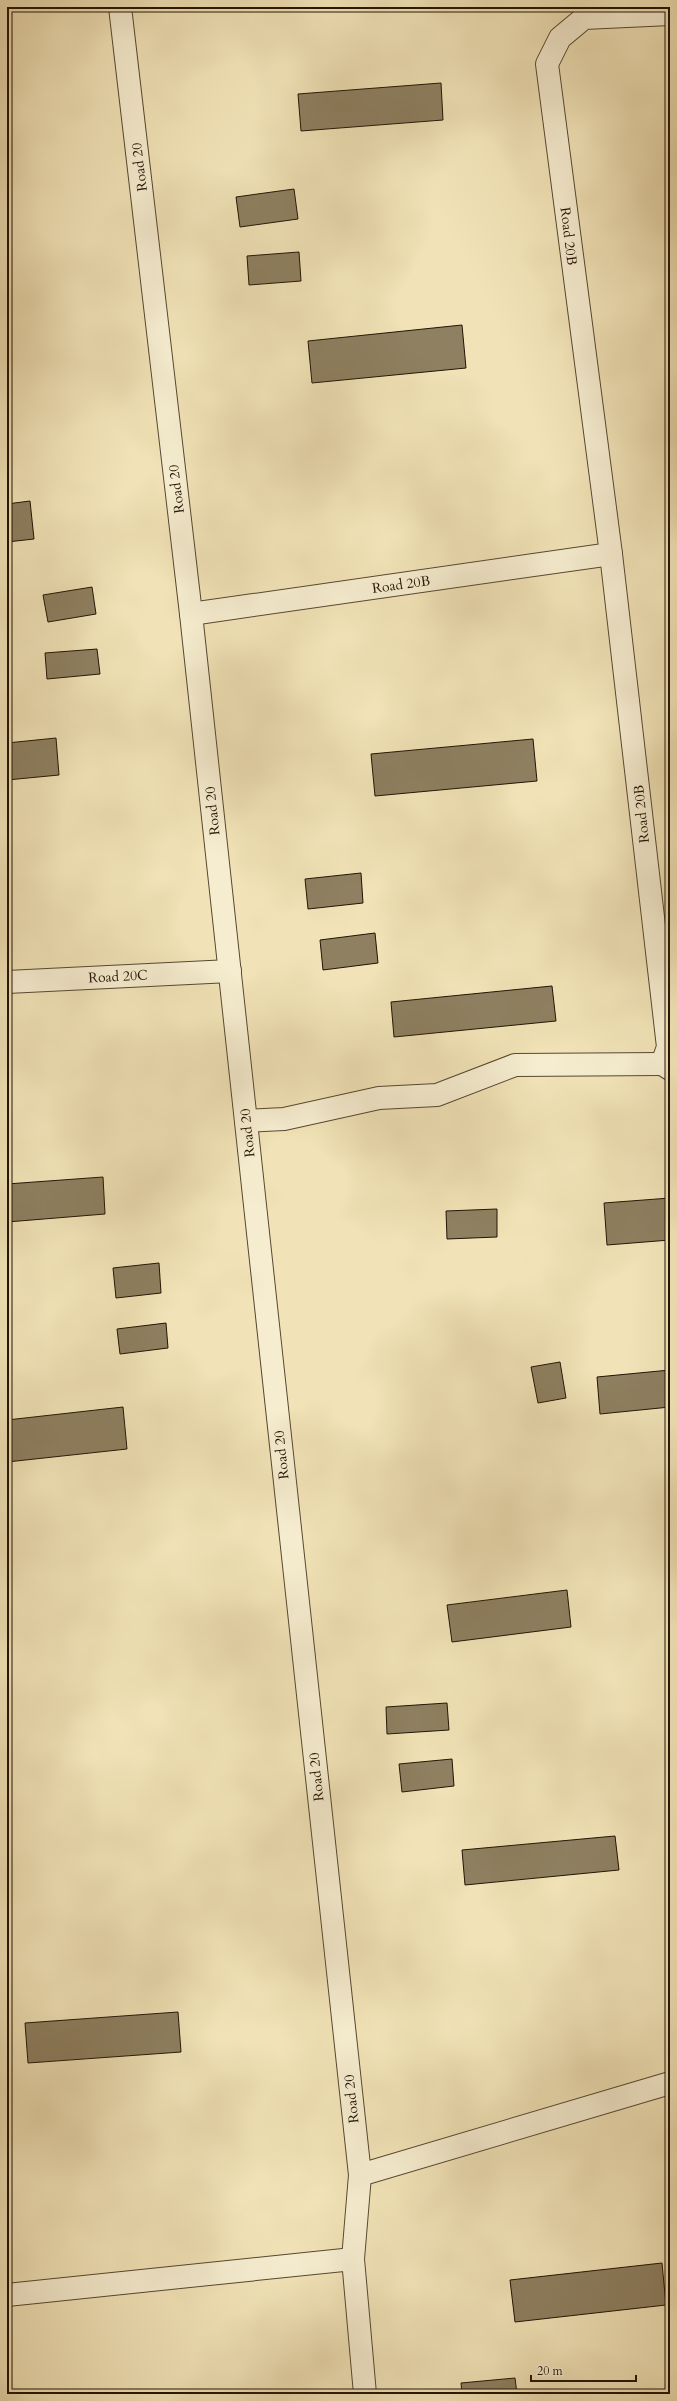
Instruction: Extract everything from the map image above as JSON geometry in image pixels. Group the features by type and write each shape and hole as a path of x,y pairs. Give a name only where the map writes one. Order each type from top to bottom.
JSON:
{"street":[{"name":"Road 20","path":"120,7 191,614 360,2175 353,2259 366,2394"},
{"name":"Road 20B","path":"666,1067 668,1047 611,554 547,64 560,38 584,18 670,14"},
{"name":"Road 20B","path":"191,614 611,554"},
{"name":"Road 20C","path":"7,982 230,971"},
{"path":"246,1121 284,1119 379,1098 437,1094 515,1065 666,1067"},
{"path":"360,2175 670,2083"},
{"path":"7,2295 353,2259"}],"building":[{"path":"441,83 443,120 301,131 298,94"},
{"path":"294,189 298,219 240,227 236,197"},
{"path":"299,252 301,281 249,285 247,256"},
{"path":"462,325 466,368 312,383 308,341"},
{"path":"30,501 34,539 7,542 7,504"},
{"path":"92,587 96,614 48,622 43,595"},
{"path":"97,649 100,674 47,679 45,653"},
{"path":"56,738 59,775 7,780 7,743"},
{"path":"533,739 537,781 375,796 371,754"},
{"path":"361,873 363,903 308,909 305,879"},
{"path":"375,933 378,963 323,970 320,940"},
{"path":"552,986 556,1021 394,1037 391,1002"},
{"path":"103,1177 105,1214 7,1222 7,1184"},
{"path":"670,1198 670,1240 607,1245 604,1203"},
{"path":"497,1209 497,1237 447,1239 446,1211"},
{"path":"159,1263 161,1293 116,1298 113,1268"},
{"path":"166,1323 168,1348 120,1354 117,1329"},
{"path":"560,1362 566,1398 538,1403 531,1367"},
{"path":"670,1370 670,1407 600,1414 597,1377"},
{"path":"123,1407 127,1449 7,1462 7,1420"},
{"path":"567,1590 571,1627 452,1642 447,1605"},
{"path":"447,1703 449,1730 387,1734 386,1707"},
{"path":"452,1759 454,1786 402,1792 399,1764"},
{"path":"615,1836 619,1870 465,1885 462,1850"},
{"path":"178,2012 181,2052 28,2063 25,2023"},
{"path":"662,2263 666,2305 515,2322 510,2280"},
{"path":"515,2378 517,2394 462,2394 461,2383"}]}
